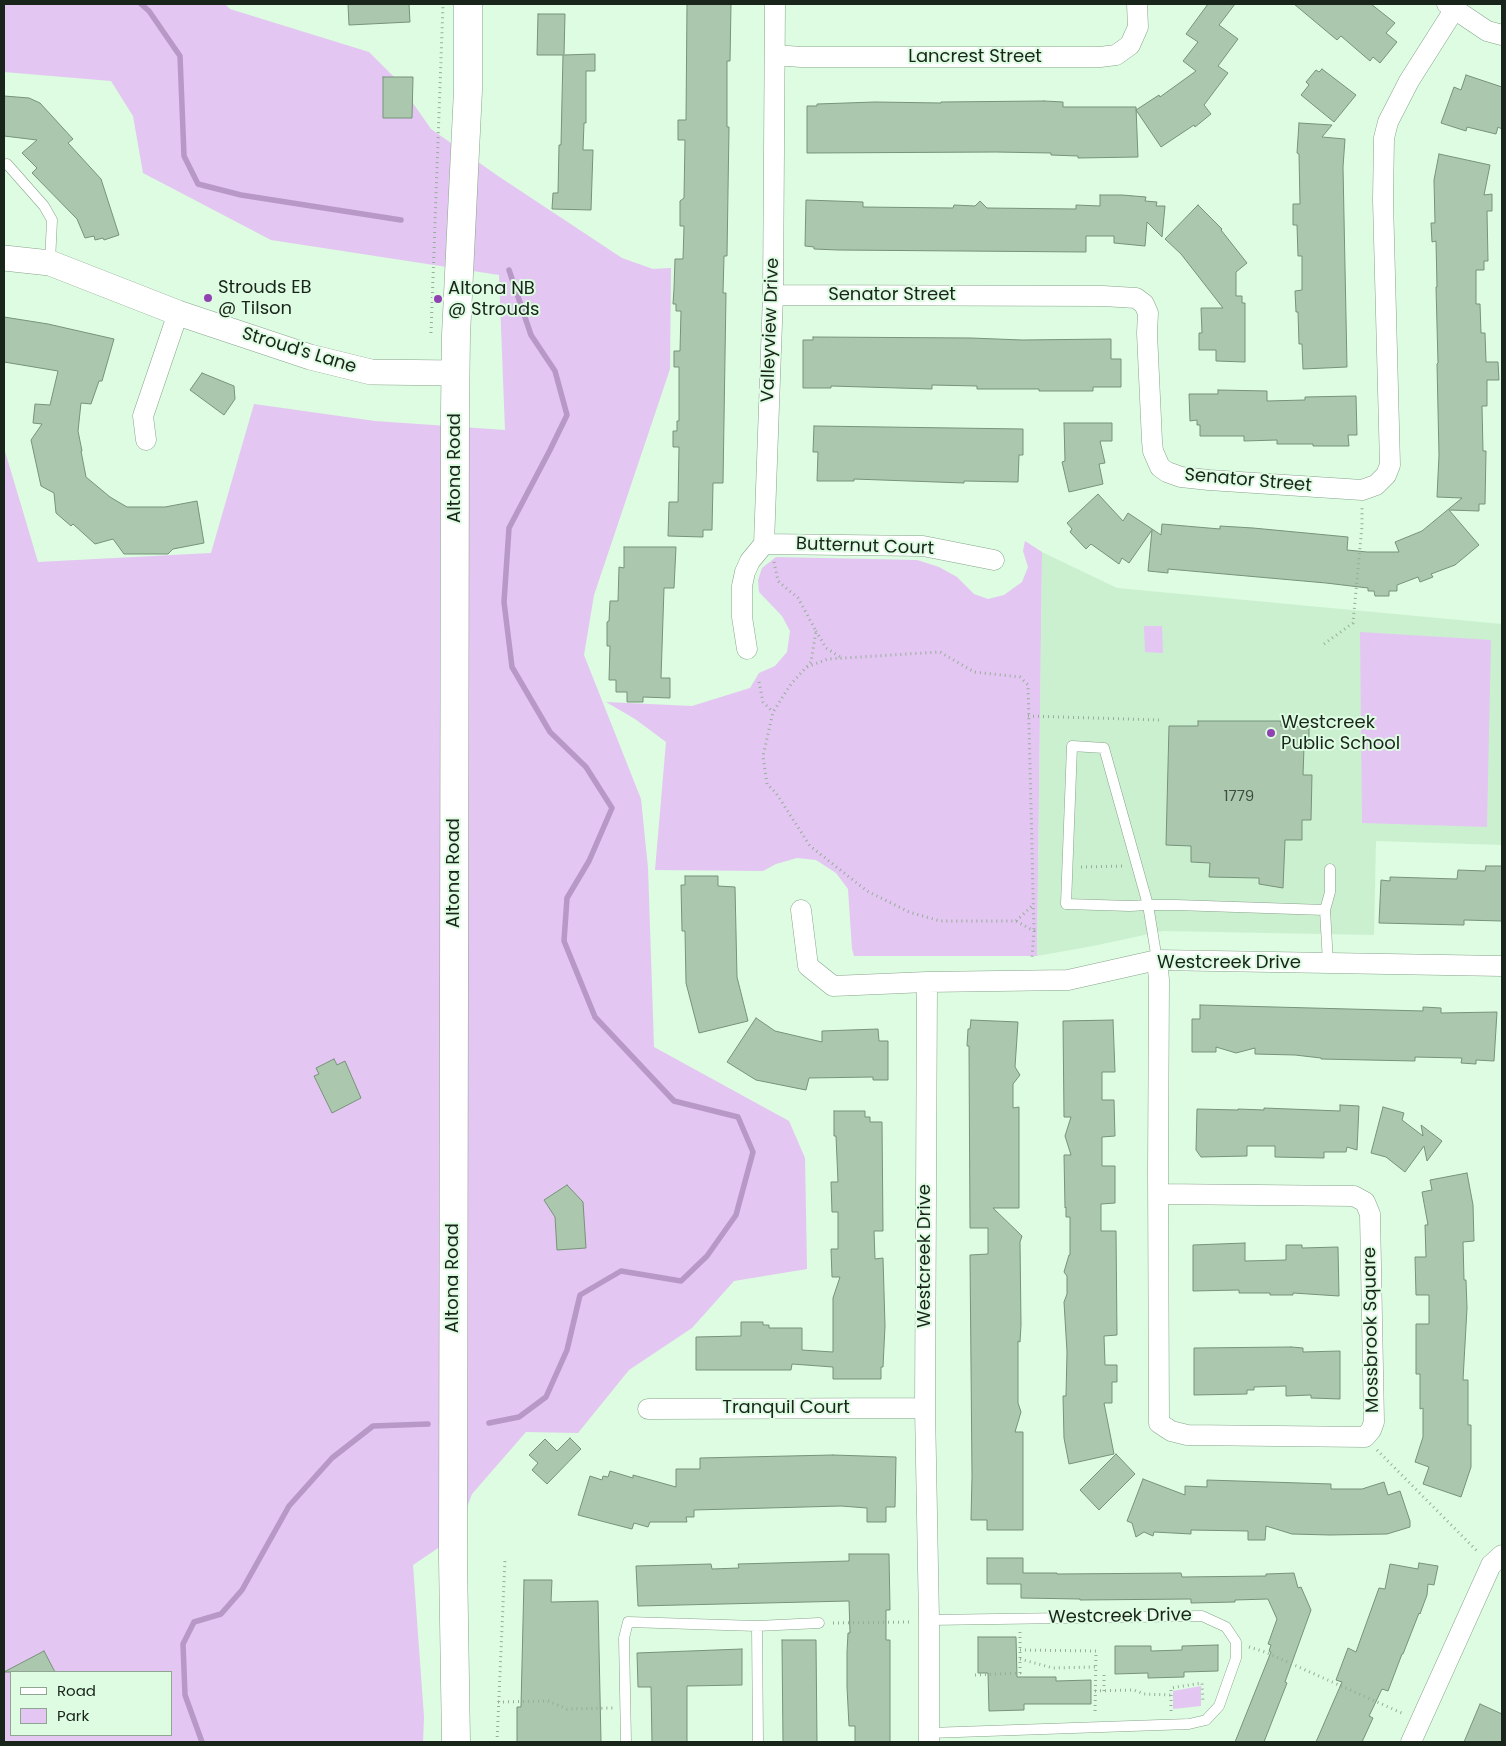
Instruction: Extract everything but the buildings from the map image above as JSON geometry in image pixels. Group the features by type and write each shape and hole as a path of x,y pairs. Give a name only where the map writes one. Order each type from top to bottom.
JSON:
{"main road":[{"name":"Altona Road","path":"456,1742 453,1559 456,335 468,90 468,4"}],"street":[{"name":"Valleyview Drive","path":"764,544 773,295 775,4"},
{"name":"Lancrest Street","path":"774,55 1100,58 1116,55 1130,45 1138,27 1137,4"},
{"path":"1362,490 1376,485 1386,474 1390,465 1383,200 1384,138 1388,122 1450,7 1487,31 1502,35"},
{"name":"Stroud's Lane","path":"4,258 50,264 178,312 310,357 371,372 456,373"},
{"name":"Senator Street","path":"773,295 1103,296 1136,298 1144,304 1148,313 1152,441 1153,451 1160,467 1167,472 1181,477 1362,490"},
{"path":"146,440 142,416 178,312"},
{"path":"747,649 742,617 742,586 750,560 764,544"},
{"name":"Butternut Court","path":"764,544 923,546 994,560"},
{"name":"Westcreek Drive","path":"801,910 808,966 833,986 927,982 1068,980 1157,960 1502,966"},
{"name":"Mossbrook Square","path":"1157,960 1159,980 1158,1194 1159,1423 1171,1431 1187,1435 1365,1437 1371,1430 1374,1422 1370,1214 1365,1202 1354,1196 1158,1194"},
{"name":"Westcreek Drive","path":"927,982 925,1408 929,1738"},
{"name":"Tranquil Court","path":"648,1409 925,1408"},
{"path":"1411,1742 1497,1560"}],"lane":[{"path":"7,164 44,206 52,220 50,264"},
{"path":"1157,960 1148,904 1104,748 1072,746 1066,904 1130,906 1148,904 1325,910"},
{"path":"1328,963 1325,910 1330,892 1330,870"},
{"name":"Westcreek Drive","path":"929,1620 1202,1616 1226,1627 1236,1642"},
{"path":"626,1742 624,1638 628,1622 757,1626 819,1623"},
{"path":"757,1626 758,1742"},
{"path":"1196,1723 1206,1720 1219,1706 1236,1658 1236,1642"},
{"name":"Westcreek Drive","path":"929,1738 1196,1723"}],"path":[{"path":"431,333 443,4"},
{"path":"1324,644 1353,624 1362,526 1362,490"},
{"path":"764,544 774,559 778,581 798,598 826,648 841,657"},
{"path":"816,631 811,662 792,684 773,712 763,756 767,784 776,793 810,846 867,891 909,912 940,921 1016,921 1034,931"},
{"path":"806,667 828,659 841,657 940,652 974,672 1020,677 1028,685 1034,931 1032,958"},
{"path":"759,682 763,702 773,712"},
{"path":"1028,716 1160,720"},
{"path":"1068,867 1137,866"},
{"path":"1016,921 1033,905"},
{"path":"1365,1437 1497,1560"},
{"path":"497,1742 505,1559"},
{"path":"975,1675 1020,1674 1020,1618"},
{"path":"819,1623 914,1622 929,1620"},
{"path":"1236,1642 1265,1652 1420,1722"},
{"path":"1020,1650 1096,1651 1094,1728"},
{"path":"1020,1659 1053,1668 1095,1667"},
{"path":"1104,1672 1104,1690"},
{"path":"1095,1676 1104,1685"},
{"path":"1202,1683 1204,1708 1196,1708 1171,1712 1171,1688 1202,1683"},
{"path":"1095,1691 1134,1690 1144,1694 1171,1694"},
{"path":"498,1702 548,1701 567,1709 625,1707"},
{"path":"1196,1708 1196,1723"}],"shaded area":[{"name":"Westcreek Public School","path":"1042,552 1117,588 1502,624 1502,845 1376,841 1374,935 1163,931 1037,956"}],"green space":[{"path":"4,4 225,4 230,9 369,52 396,79 431,129 622,258 653,269 671,268 670,369 594,595 584,655 641,799 648,868 654,1047 789,1121 805,1158 807,1269 734,1281 692,1328 629,1370 578,1433 526,1432 472,1494 456,1536 413,1565 424,1717 423,1742 4,1742 4,448 38,562 211,553 254,404 375,421 505,430 499,275 271,240 143,173 133,116 111,81 4,72"},
{"path":"1025,541 1042,552 1037,956 854,956 848,889 836,873 816,860 797,858 776,864 763,871 655,870 666,742 635,719 606,702 692,706 750,688 759,673 775,666 787,652 790,631 782,616 759,592 758,580 762,568 776,557 917,560 939,567 957,577 974,594 988,599 1004,595 1022,582 1028,567 1023,551"},
{"path":"1144,626 1162,626 1163,653 1145,652"},
{"path":"1360,632 1491,640 1487,827 1362,823"},
{"path":"1201,1686 1201,1706 1173,1709 1173,1691"}],"waterway":[{"path":"141,4 149,11 180,56 184,156 198,184 241,195 401,220"},
{"path":"489,1423 519,1417 546,1397 567,1350 580,1295 621,1271 681,1281 707,1256 736,1215 753,1152 738,1117 674,1101 595,1017 564,941 567,898 589,861 612,808 586,767 550,732 512,667 504,602 509,528 567,415 555,371 531,335 509,270"},
{"path":"202,1742 185,1695 183,1644 194,1622 221,1614 242,1590 289,1506 332,1458 373,1426 428,1424"}],"place":[{"name":"Strouds EB @ Tilson","path":"208,298"},
{"name":"Altona NB @ Strouds","path":"438,299"},
{"name":"Westcreek Public School","path":"1271,733"}]}
